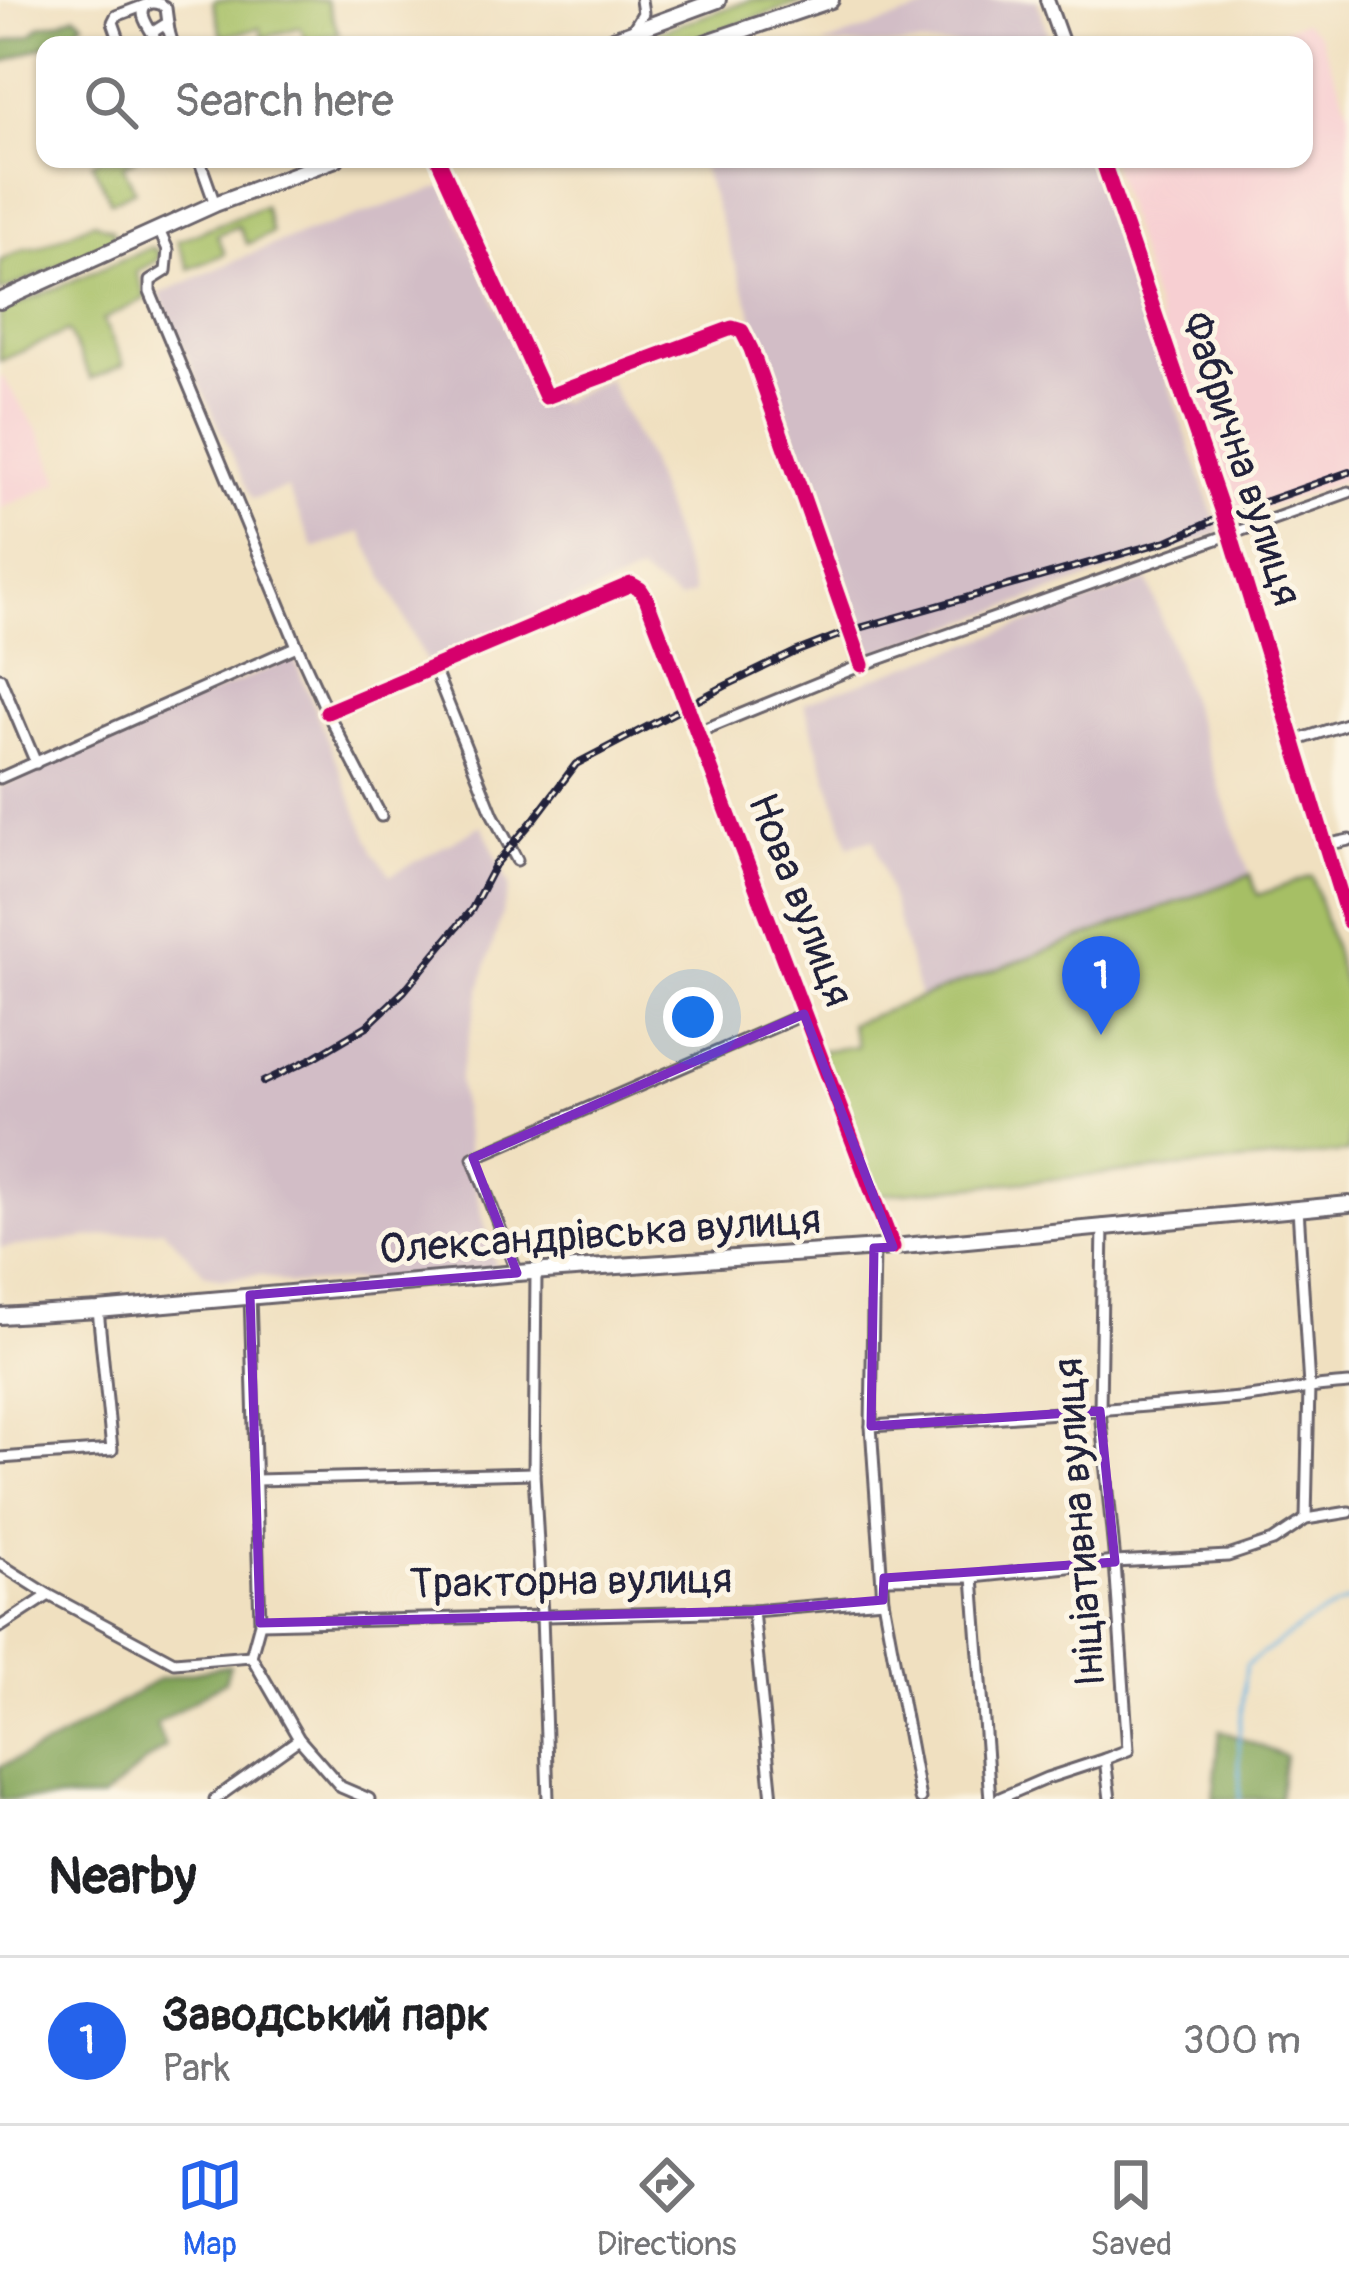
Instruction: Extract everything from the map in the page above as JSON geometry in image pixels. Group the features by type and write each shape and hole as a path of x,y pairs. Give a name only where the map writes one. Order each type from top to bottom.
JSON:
{"main road":[{"path":"622,36 718,0"},
{"path":"725,36 831,0"},
{"path":"0,301 158,228 312,168"},
{"name":"Олександрівська вулиця","path":"0,1316 874,1248 1349,1204"}],"street":[{"path":"630,33 643,13 641,0"},
{"path":"1047,0 1060,36"},
{"path":"118,36 116,16 158,1 166,8 170,36"},
{"path":"148,4 143,14 153,36"},
{"path":"155,36 158,26 169,31"},
{"path":"202,168 215,204"},
{"path":"442,168 546,398 732,328 742,331 862,665"},
{"name":"Фабрична вулиця","path":"1105,168 1230,533 1349,922"},
{"path":"158,228 168,250 166,271 150,281 150,292 297,646 381,817"},
{"path":"698,732 862,665 1349,492"},
{"name":"Нова вулиця","path":"433,667 631,584 640,590 893,1246"},
{"path":"0,778 297,646"},
{"path":"327,712 433,667 517,860"},
{"path":"0,678 36,763"},
{"path":"1294,741 1349,723"},
{"path":"1325,845 1349,840"},
{"path":"518,1273 473,1158 804,1015"},
{"path":"1298,1208 1309,1387 1306,1519"},
{"name":"Ініціативна вулиця","path":"1103,1225 1100,1411 1128,1750 1105,1759"},
{"path":"874,1248 871,1426 883,1600 920,1799"},
{"path":"536,1273 534,1473 548,1799"},
{"path":"250,1295 260,1623 251,1656 299,1739 341,1787 369,1799"},
{"path":"0,1457 112,1450 98,1310"},
{"path":"871,1426 1100,1411 1349,1384"},
{"path":"256,1480 534,1473"},
{"path":"884,1578 973,1577 1228,1556 1273,1541 1306,1519 1349,1512"},
{"path":"0,1564 174,1662 251,1656"},
{"path":"973,1577 994,1799 1105,1759 1110,1799"},
{"path":"0,1627 49,1595"},
{"name":"Тракторна вулиця","path":"260,1623 753,1611 883,1600"},
{"path":"753,1611 772,1799"},
{"path":"215,1799 299,1739"}],"highlighted area":[{"path":"804,1014 893,1247 874,1248 871,1426 1100,1411 1115,1562 884,1578 883,1600 753,1611 260,1623 250,1295 517,1273 473,1158"}],"shaded area":[{"path":"951,0 1037,0 1049,36 847,36"},
{"path":"1304,22 1319,35 1349,110 1349,479 1222,524 1113,168 1313,168 1313,36 1264,36"},
{"path":"702,168 1094,168 1220,533 870,655"},
{"path":"444,186 538,402 561,401 608,379 648,460 694,594 679,600 639,573 427,663 361,532 314,549 287,488 252,499 159,294 274,244"},
{"path":"0,378 40,434 60,482 0,509"},
{"path":"1148,580 1250,875 920,998 874,839 849,846 804,703"},
{"path":"294,658 375,855 391,875 482,825 510,887 459,1079 469,1160 497,1274 291,1284 260,1275 222,1279 205,1274 163,1229 0,1248 0,787"}],"green space":[{"path":"326,0 339,34 304,36 300,27 270,36 262,36 260,28 222,36 213,3"},
{"path":"751,0 808,0 703,36 645,36"},
{"path":"75,15 84,22 69,36 36,36 36,49 0,63 0,43"},
{"path":"94,168 124,168 135,190 111,202"},
{"path":"264,206 272,233 247,244 238,226 217,235 225,254 189,269 177,241"},
{"path":"94,222 113,230 115,242 0,292 0,261"},
{"path":"149,248 159,253 158,260 136,272 146,298 103,320 124,364 91,379 68,331 0,361 0,312"},
{"path":"1250,875 1258,895 1312,876 1349,1000 1349,1152 875,1195 819,1051 857,1046 850,1024"},
{"path":"230,1665 225,1681 156,1724 165,1746 102,1799 0,1799 0,1767 53,1743 159,1679"},
{"path":"1220,1730 1285,1756 1279,1799 1213,1799"}],"waterway":[{"path":"1240,1799 1239,1738 1246,1665 1349,1600"}],"railway":[{"path":"263,1082 367,1026 404,991 472,909 495,865 576,764 725,686 849,631 1170,540 1349,472"}],"cycle path":[{"path":"442,168 546,397 732,328 742,331 862,665"},
{"path":"1105,168 1230,533 1349,922"},
{"path":"327,712 631,584 640,589 893,1247"}],"place":[{"name":"Заводський парк","path":"1101,1035"}]}
